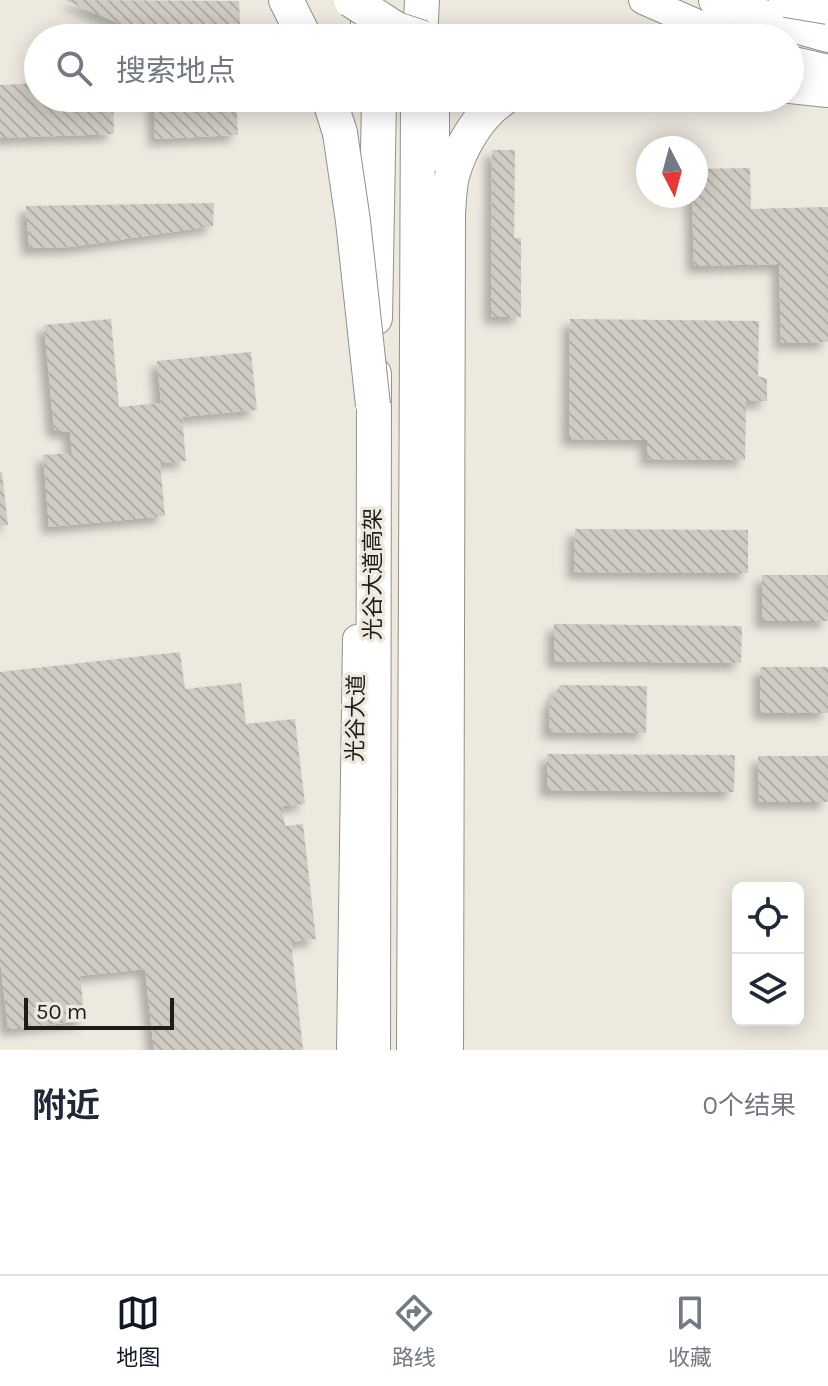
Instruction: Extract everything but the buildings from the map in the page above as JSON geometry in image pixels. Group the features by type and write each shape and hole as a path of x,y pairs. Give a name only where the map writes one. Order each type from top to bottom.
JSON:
{"highway":[{"path":"286,0 298,24"},
{"path":"351,0 388,24"},
{"path":"380,24 381,0"},
{"path":"421,0 421,24"},
{"path":"716,0 789,24"},
{"path":"786,0 828,7"},
{"path":"804,28 828,35"},
{"path":"804,87 828,90"},
{"path":"333,112 340,133 353,221 373,405"},
{"name":"光谷大道高架","path":"373,1050 373,405 379,112"},
{"name":"光谷大道高架","path":"414,1050 418,112"},
{"path":"446,1050 448,214 452,177 463,147 478,123 489,112"}],"main road":[{"path":"365,0 365,24"},
{"path":"436,0 436,24"},
{"path":"643,0 698,24"},
{"path":"804,63 828,69"},
{"name":"光谷大道","path":"351,1050 365,112"},
{"path":"425,1050 435,112"}]}
